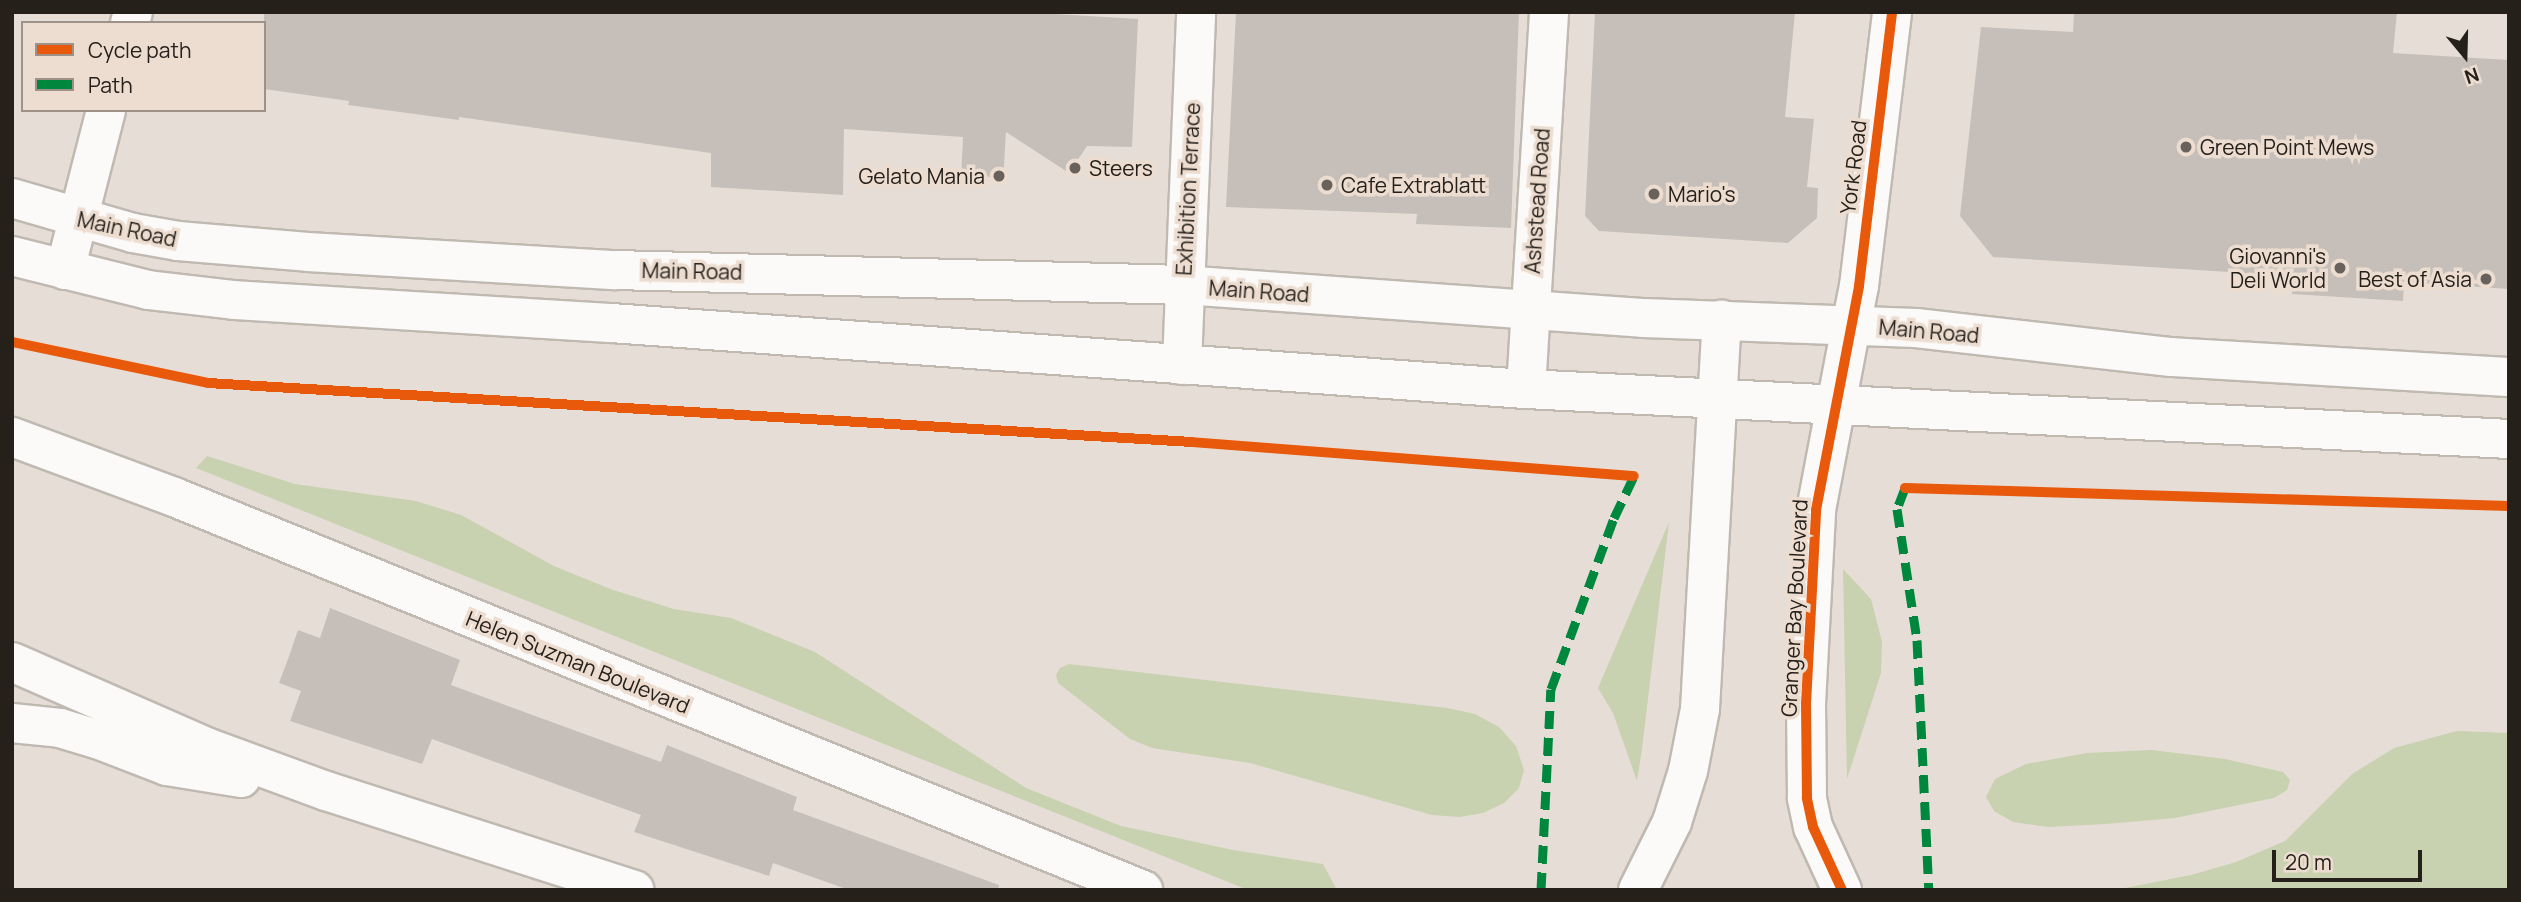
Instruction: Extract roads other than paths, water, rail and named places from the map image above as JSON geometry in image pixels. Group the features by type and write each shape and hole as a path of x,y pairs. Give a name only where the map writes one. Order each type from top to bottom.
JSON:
{"main road":[{"name":"Exhibition Terrace","path":"1182,365 1183,285 1196,12"},
{"name":"Ashstead Road","path":"1526,389 1549,12"},
{"name":"York Road","path":"1851,326 1859,286 1892,12"},
{"path":"65,270 105,112"},
{"name":"Main Road","path":"12,198 133,233 191,243 615,270 1183,285 1530,310 1916,328 2171,357 2509,377"},
{"path":"12,256 148,290 234,300 611,323 1526,389 1836,407 1912,408 2509,439"},
{"path":"611,323 615,270"},
{"path":"1638,890 1672,822 1688,771 1700,709 1722,320"},
{"name":"Granger Bay Boulevard","path":"1842,890 1813,827 1807,798 1806,704 1816,510 1851,326"},
{"name":"Helen Suzman Boulevard","path":"12,437 174,497 1143,890"},
{"path":"12,662 209,748 326,791 634,890"},
{"path":"12,723 61,728 97,738 167,766 326,791"}],"place":[{"name":"Green Point Mews","path":"2186,147"},
{"name":"Steers","path":"1075,168"},
{"name":"Gelato Mania","path":"999,176"},
{"name":"Cafe Extrablatt","path":"1327,185"},
{"name":"Mario's","path":"1654,194"},
{"name":"Giovanni's Deli World","path":"2340,268"},
{"name":"Best of Asia","path":"2486,279"}]}
